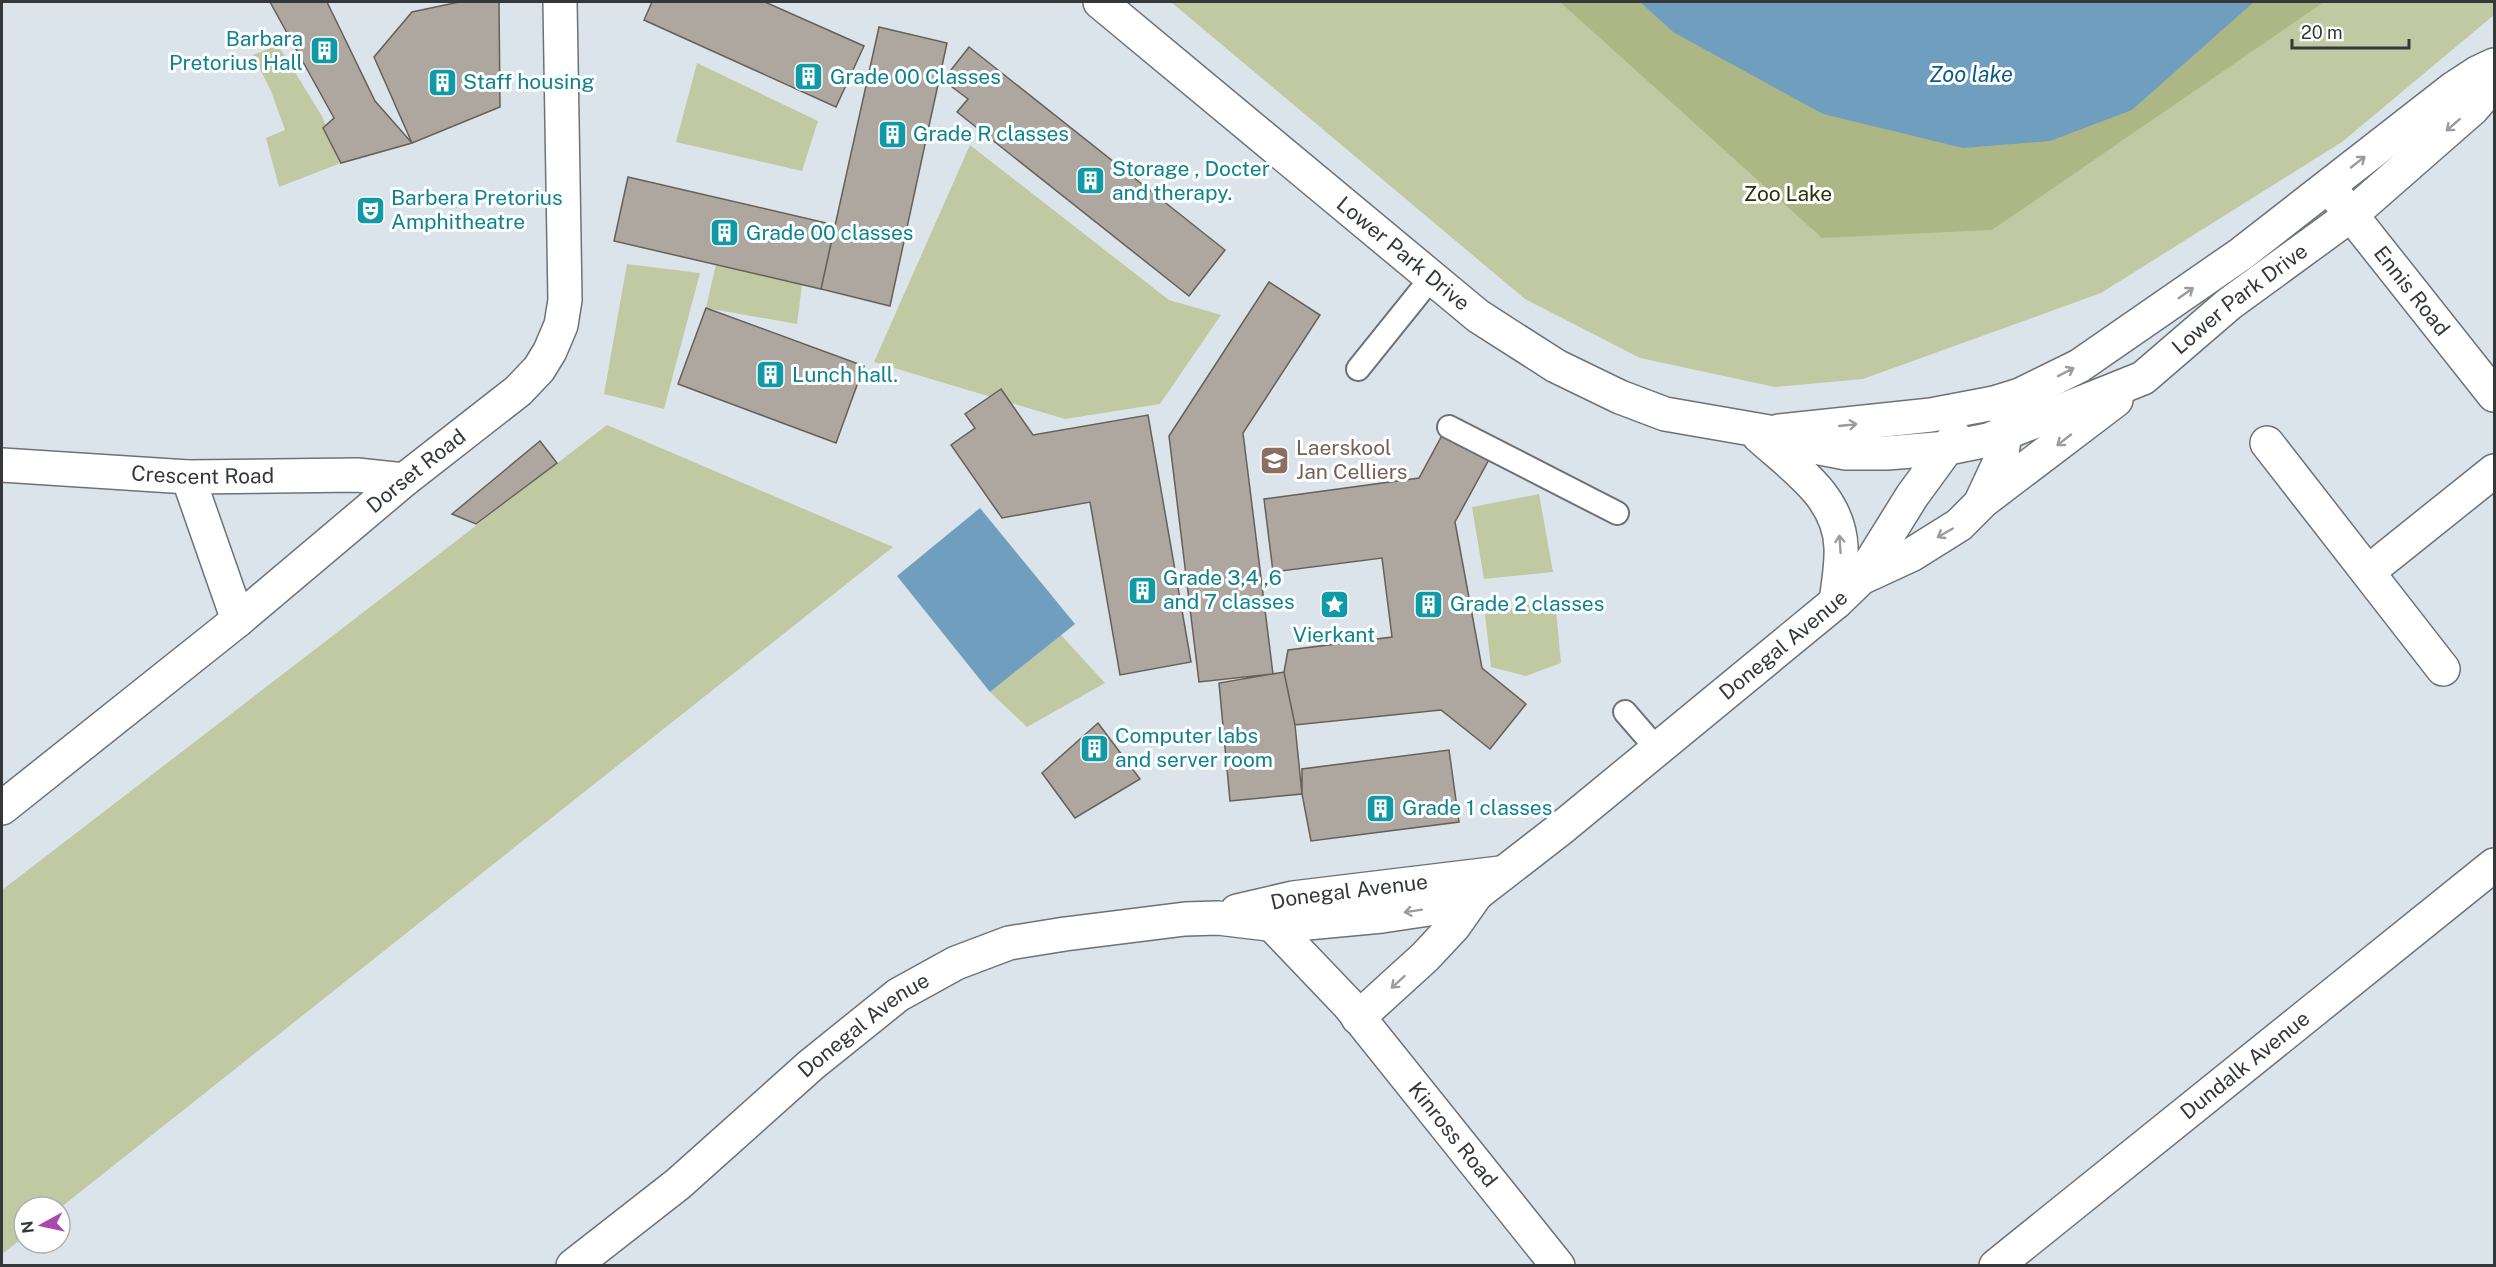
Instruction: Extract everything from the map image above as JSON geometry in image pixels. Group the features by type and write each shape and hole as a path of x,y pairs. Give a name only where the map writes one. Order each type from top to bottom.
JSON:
{"street":[{"name":"Dorset Road","path":"2,808 238,620 404,480 518,391 539,369 561,325 565,300 560,2"},
{"name":"Lower Park Drive","path":"1100,2 1478,316 1556,366 1620,397 1665,414 1760,430 1799,444 1846,453 1887,453 1948,448 1988,440 2143,378 2229,304 2350,215 2472,109 2494,84"},
{"name":"Lower Park Drive","path":"1760,430 1922,416 1974,407 2020,395 2079,366 2241,254 2454,88 2494,65"},
{"name":"Ennis Road","path":"2329,186 2494,395"},
{"path":"1980,504 2143,378"},
{"name":"Donegal Avenue","path":"573,1266 678,1184 811,1065 898,995 956,963 1010,943 1185,919 1300,911 1429,909 1460,900 1657,749 1836,603 1861,578 1911,555 1959,525 1980,504 2001,459 2009,409 2020,395"},
{"path":"1861,578 1912,496 1948,448 1974,407"},
{"path":"1760,430 1825,498 1837,519 1841,548 1836,603"},
{"path":"2267,443 2443,669"},
{"name":"Crescent Road","path":"2,465 188,477 357,475 404,480"},
{"path":"2368,572 2494,471"},
{"path":"188,477 238,620"},
{"name":"Dundalk Avenue","path":"1996,1266 2494,865"},
{"name":"Donegal Avenue","path":"1353,1011 1425,957 1454,926 1488,880"},
{"name":"Kinross Road","path":"1300,911 1353,1011"},
{"name":"Kinross Road","path":"1262,914 1353,1011 1558,1266"}],"lane":[{"path":"1358,369 1432,277"},
{"path":"1449,427 1617,513"},
{"path":"1625,712 1657,749"}],"green space":[{"name":"Zoo Lake","path":"1171,2 2494,2 2494,15 2342,142 2101,293 1863,379 1775,387 1640,358 1525,299"},
{"path":"1560,2 1640,2 1673,32 2132,110 2254,2 2324,2 1992,230 1822,238"},
{"path":"278,45 322,116 341,163 279,187 266,138 285,130 271,91 253,55"},
{"path":"697,63 818,121 802,171 676,142"},
{"path":"970,145 1169,300 1221,315 1160,404 1065,419 874,362"},
{"path":"627,264 700,273 664,409 604,394"},
{"path":"716,264 802,285 797,324 706,308"},
{"path":"607,425 893,547 72,1198 72,1195 12,1195 12,1246 2,1254 2,890"},
{"path":"1539,494 1553,572 1484,579 1472,507"},
{"path":"1555,599 1561,663 1526,676 1491,667 1485,614"},
{"path":"1061,635 1105,683 1027,727 990,692"}],"water":[{"name":"Zoo lake","path":"1640,2 2254,2 2132,110 2050,141 1963,148 1823,114 1673,32"},
{"path":"980,508 1075,624 990,692 897,576"}],"building":[{"name":"Barbara Pretorius Hall","path":"270,2 327,2 375,101 412,143 341,163 323,128 334,118"},
{"name":"Staff housing","path":"459,2 499,2 500,107 412,143 374,57 412,12"},
{"name":"Grade 00 Classes","path":"652,2 765,2 864,46 836,107 644,20"},
{"name":"Grade R classes","path":"879,27 947,43 890,306 821,289"},
{"name":"Storage , Docter and therapy.","path":"969,47 1225,250 1189,296 957,112 968,99 943,80"},
{"name":"Grade 00 classes","path":"628,177 835,225 821,289 614,241"},
{"path":"1269,282 1320,315 1243,433 1273,674 1199,682 1169,436"},
{"name":"Lunch hall.","path":"706,308 864,366 836,443 678,384"},
{"name":"Grade 3,4 ,6 and 7 classes","path":"1001,389 1033,435 1148,415 1191,662 1120,675 1090,502 1002,518 951,445 975,428 965,414"},
{"name":"Grade 2 classes","path":"1446,428 1492,454 1455,522 1482,668 1526,704 1490,749 1441,710 1295,725 1284,672 1288,650 1392,637 1382,558 1273,572 1264,499 1419,478"},
{"path":"540,441 557,463 476,524 452,514"},
{"path":"1284,672 1295,725 1302,794 1230,801 1219,683"},
{"name":"Computer labs and server room","path":"1098,723 1140,779 1075,818 1042,773"},
{"name":"Grade 1 classes","path":"1449,750 1459,822 1311,841 1302,794 1302,769"}],"place":[{"name":"Barbara Pretorius Hall","path":"324,51"},
{"name":"Grade 00 Classes","path":"809,77"},
{"name":"Staff housing","path":"442,82"},
{"name":"Grade R classes","path":"892,134"},
{"name":"Storage , Docter and therapy.","path":"1091,181"},
{"name":"Barbera Pretorius Amphitheatre","path":"370,210"},
{"name":"Grade 00 classes","path":"725,233"},
{"name":"Lunch hall.","path":"771,375"},
{"name":"Laerskool Jan Celliers","path":"1275,460"},
{"name":"Grade 3,4 ,6 and 7 classes","path":"1142,590"},
{"name":"Vierkant","path":"1334,604"},
{"name":"Grade 2 classes","path":"1429,604"},
{"name":"Computer labs and server room","path":"1094,748"},
{"name":"Grade 1 classes","path":"1381,808"}]}
